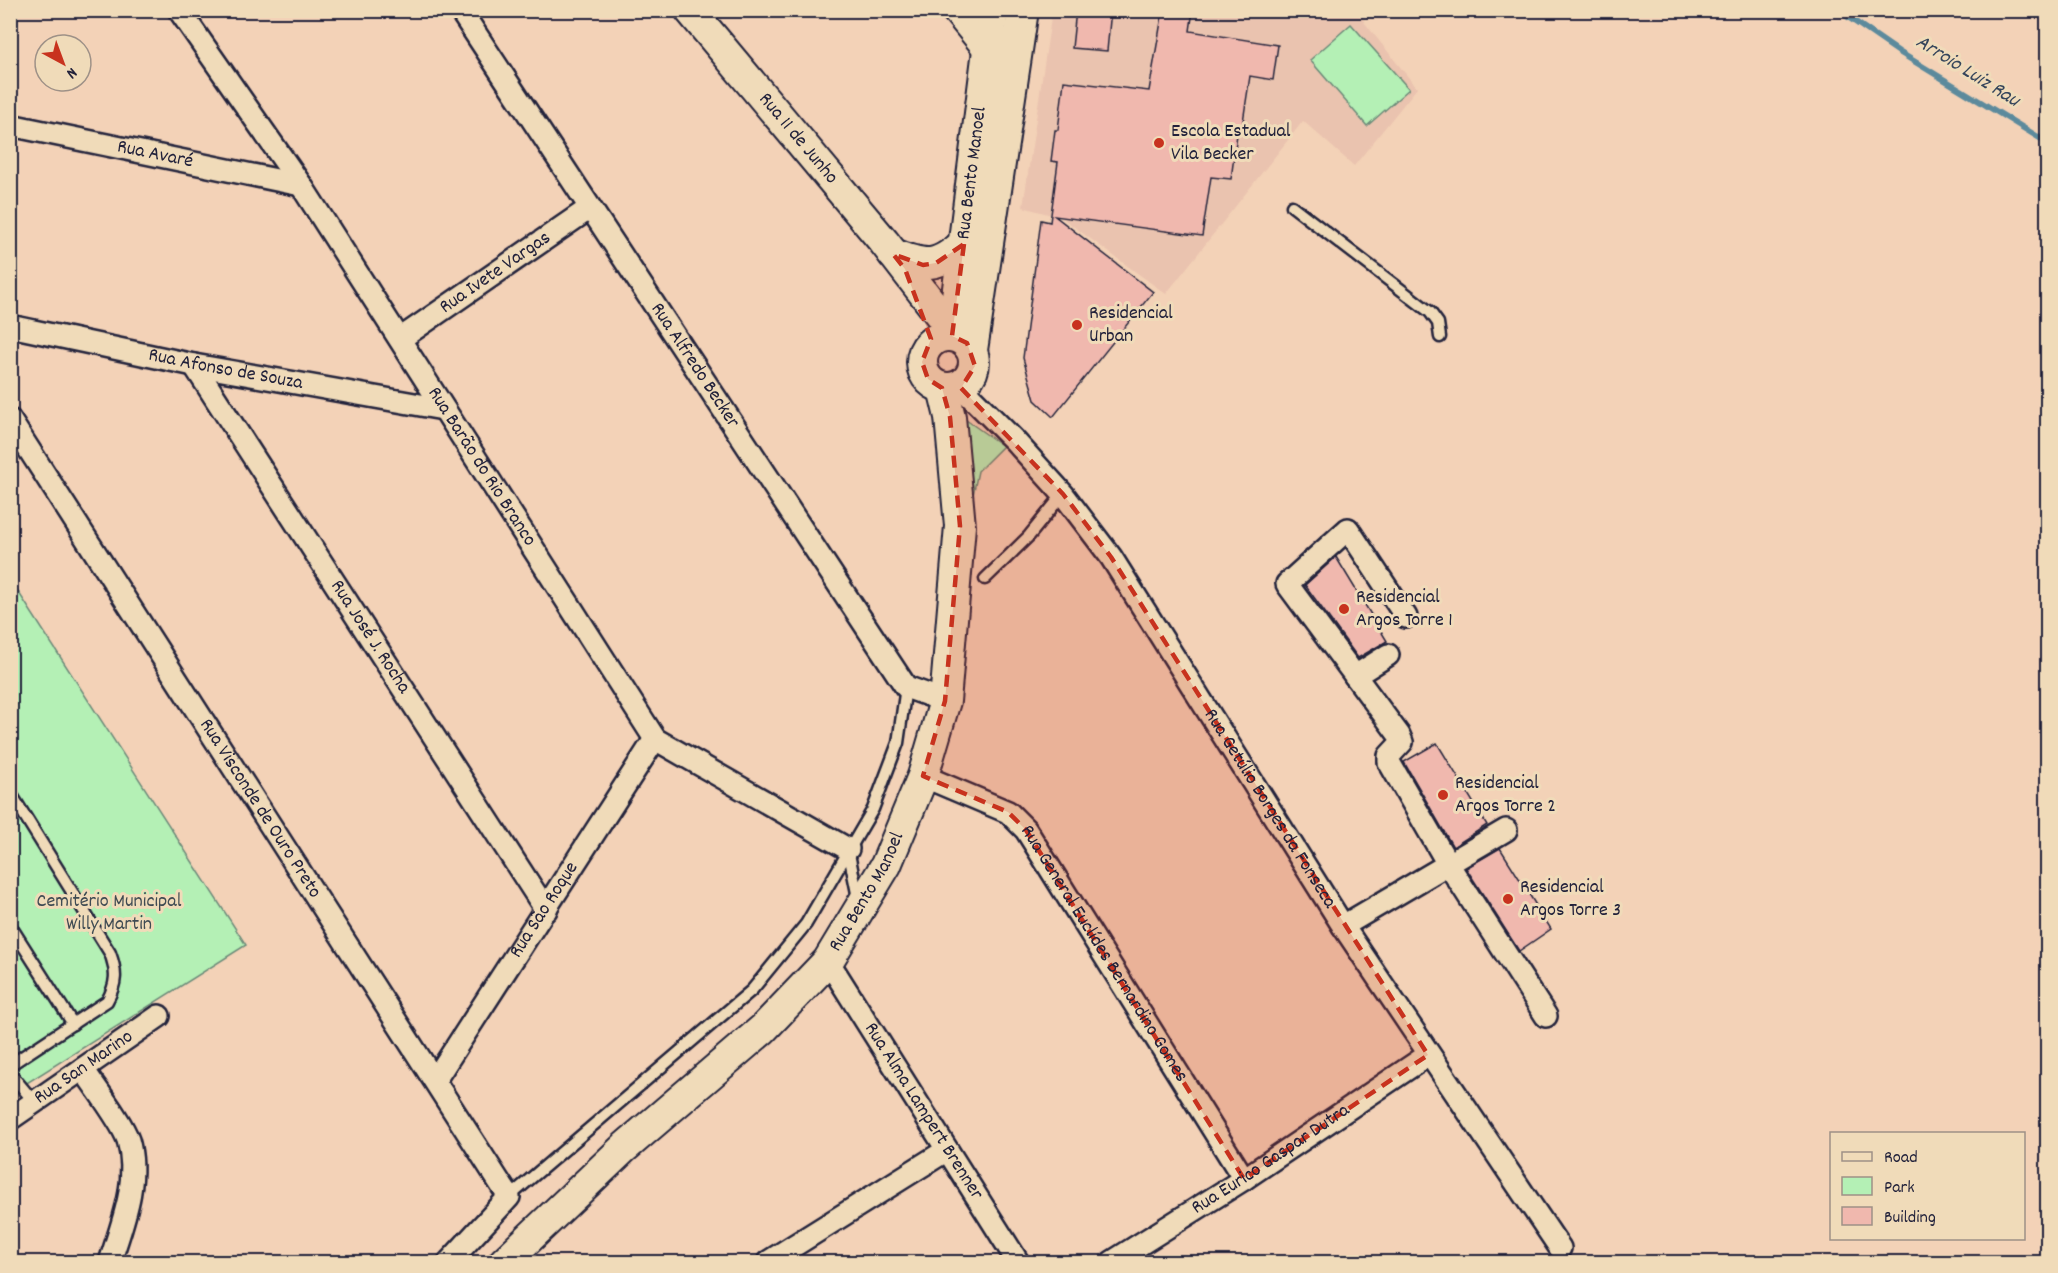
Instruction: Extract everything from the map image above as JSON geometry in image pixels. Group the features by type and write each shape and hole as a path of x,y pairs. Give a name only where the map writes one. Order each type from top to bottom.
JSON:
{"main road":[{"name":"Rua 11 de Junho","path":"690,10 899,262 942,317 952,342"},
{"path":"957,10 989,49"},
{"name":"Rua Bento Manoel","path":"952,342 993,10"},
{"name":"Rua Bento Manoel","path":"952,342 1002,166 1023,10"},
{"path":"899,262 923,265 936,263 964,244"},
{"path":"952,342 975,366 972,374 951,387 934,385 923,371 923,354 952,342"},
{"name":"Rua Bento Manoel","path":"504,1263 625,1147 763,1029 828,961 886,865 923,776 945,701 960,526 950,417 951,387"}],"street":[{"name":"Rua Barão do Rio Branco","path":"179,10 301,185 655,739 849,849"},
{"name":"Rua Alfredo Becker","path":"460,10 906,687"},
{"name":"Rua Avaré","path":"10,125 301,185"},
{"name":"Rua Ivete Vargas","path":"400,339 590,208"},
{"name":"Rua Afonso de Souza","path":"10,326 194,365 443,409"},
{"name":"Rua José J. Rocha","path":"194,365 546,910"},
{"name":"Rua Getúlio Borges da Fonseca","path":"951,387 1014,440 1063,495 1111,557 1343,926 1560,1248"},
{"name":"Rua Visconde de Ouro Preto","path":"10,420 509,1197"},
{"path":"1406,617 1348,529 1287,584 1399,735 1402,742 1389,756 1389,762 1448,864 1546,1016"},
{"path":"1355,676 1388,655"},
{"path":"906,687 945,701"},
{"name":"Rua São Roque","path":"435,1080 655,739"},
{"name":"Rua General Euclídes Bernardino Gomes","path":"923,776 1008,812 1026,830 1244,1179"},
{"path":"1343,926 1506,830"},
{"name":"Rua Alma Lampert Brenner","path":"828,961 1018,1263"},
{"name":"Rua San Marino","path":"10,1119 159,1016"},
{"name":"Rua Eurico Gaspar Dutra","path":"1112,1263 1244,1179 1428,1055"},
{"path":"83,1068 128,1138 132,1174 127,1210 110,1263"},
{"path":"768,1263 947,1150"},
{"path":"449,1263 509,1197"}],"lane":[{"path":"1292,206 1430,312 1438,323 1440,337"},
{"path":"985,579 1029,536 1063,495"},
{"path":"509,1197 752,990 806,924 873,808 898,743 906,687"},
{"path":"10,792 110,952 116,969 116,986 107,1001 10,1065"},
{"path":"849,849 860,908"},
{"path":"10,925 74,1024"},
{"path":"10,1073 34,1103"}],"highlighted area":[{"path":"964,244 952,336 967,343 975,366 961,388 1063,494 1111,557 1428,1055 1244,1179 1026,830 1008,812 923,776 945,701 960,526 950,417 942,388 928,379 922,362 931,339 905,269 893,254 923,265 936,263"}],"shaded area":[{"name":"Escola Estadual Vila Becker","path":"1052,11 1362,11 1364,22 1417,88 1354,166 1303,121 1166,294 1062,218 1023,207"}],"green space":[{"path":"1351,24 1409,89 1367,126 1310,60"},
{"path":"959,415 1003,446 978,471 971,505"},
{"name":"Cemitério Municipal Willy Martin","path":"10,579 246,945 11,1093 10,1093"}],"building":[{"path":"1076,10 1111,10 1107,51 1072,48"},
{"path":"1163,10 1193,10 1190,31 1278,45 1273,80 1250,76 1242,128 1238,127 1231,179 1211,177 1202,236 1055,216 1153,292 1053,417 1035,400 1023,358 1041,220 1050,222 1058,162 1051,161 1055,130 1058,130 1064,81 1149,91"},
{"name":"Residencial Argos Torre 1","path":"1336,557 1387,641 1358,658 1305,585"},
{"name":"Residencial Argos Torre 2","path":"1437,743 1487,825 1453,847 1404,762"},
{"name":"Residencial Argos Torre 3","path":"1500,848 1551,929 1519,951 1466,868"}],"waterway":[{"name":"Arroio Luiz Rau","path":"1838,10 1899,52 2048,143"}],"place":[{"name":"Escola Estadual Vila Becker","path":"1159,143"},
{"name":"Residencial Urban","path":"1077,325"},
{"name":"Residencial Argos Torre 1","path":"1344,609"},
{"name":"Residencial Argos Torre 2","path":"1443,795"},
{"name":"Residencial Argos Torre 3","path":"1508,899"}]}
